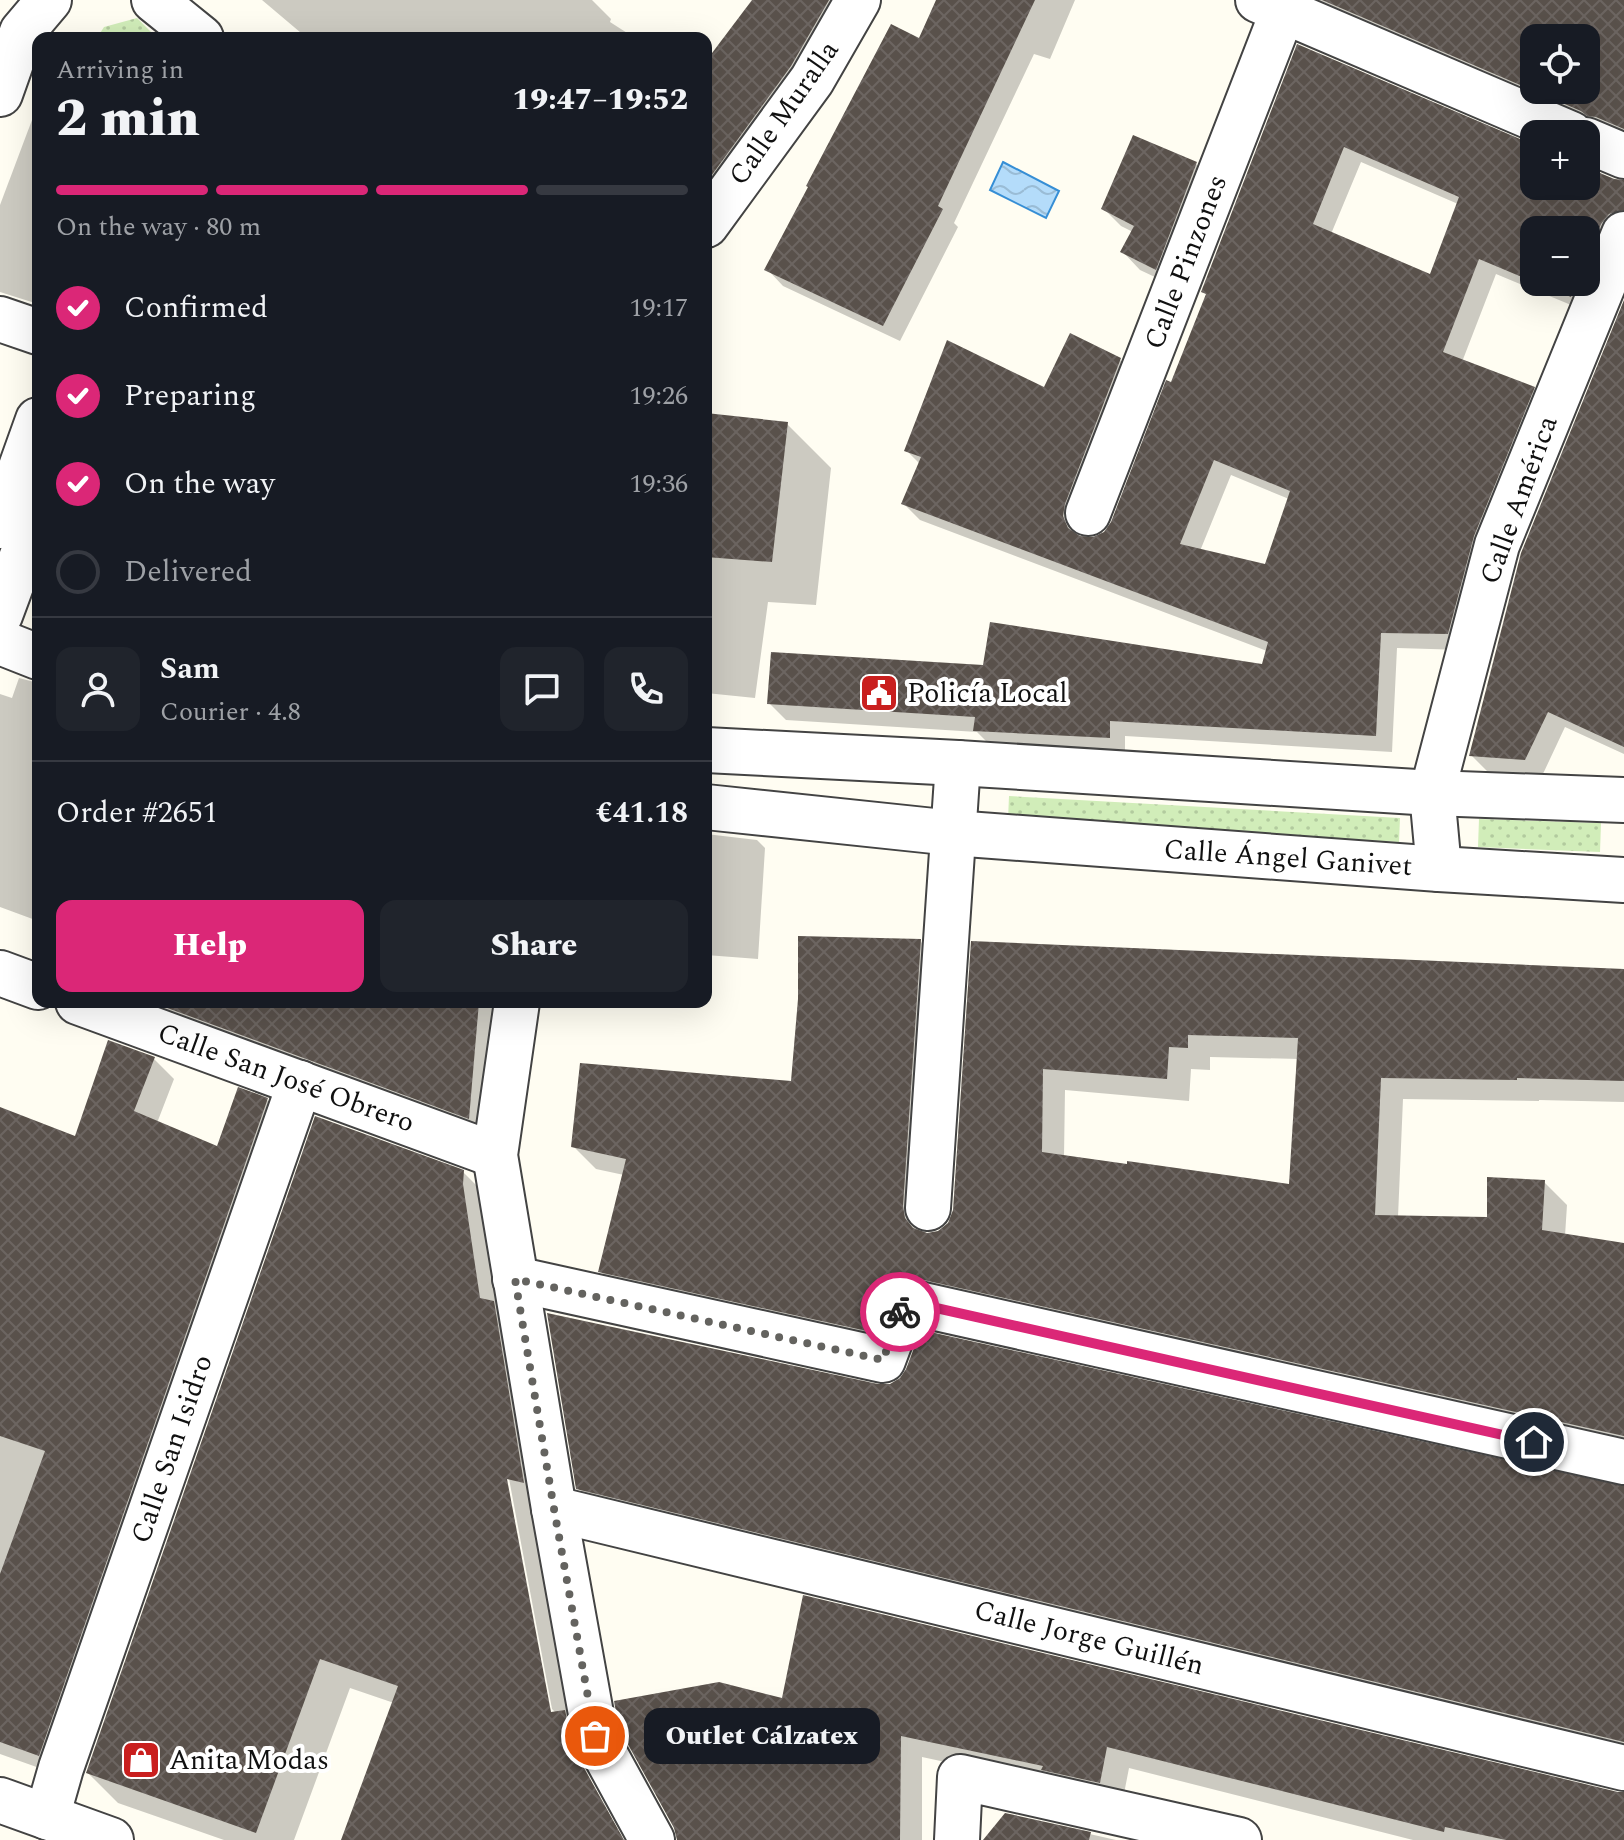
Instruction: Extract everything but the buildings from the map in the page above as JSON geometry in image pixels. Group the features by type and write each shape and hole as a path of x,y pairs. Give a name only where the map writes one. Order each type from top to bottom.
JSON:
{"street":[{"path":"154,0 194,32"},
{"name":"Calle Muralla","path":"712,217 812,80 858,0"},
{"path":"1270,5 1538,120"},
{"name":"Calle Pinzones","path":"1088,513 1270,5"},
{"path":"0,94 27,24"},
{"path":"1600,146 1624,156"},
{"name":"Calle América","path":"1439,869 1432,793 1497,545 1624,234"},
{"path":"0,295 32,305"},
{"path":"0,319 32,330"},
{"path":"0,526 32,437"},
{"path":"0,615 32,529"},
{"path":"0,642 32,655"},
{"path":"712,750 1624,802"},
{"path":"928,1208 958,763"},
{"name":"Calle Ángel Ganivet","path":"712,808 953,833 1624,880"},
{"path":"0,973 32,985"},
{"name":"Calle San José Obrero","path":"94,1008 495,1155"},
{"path":"516,1008 495,1155 515,1279 595,1736 652,1840"},
{"name":"Calle San Isidro","path":"47,1817 61,1768 300,1083"},
{"path":"515,1279 883,1360 905,1301 1624,1462"},
{"name":"Calle Jorge Guillén","path":"554,1509 1624,1768"},
{"path":"957,1840 960,1777 1239,1840"},
{"path":"0,1800 111,1840"}],"green space":[{"path":"137,18 151,32 101,32 104,27"},
{"path":"1009,796 1400,818 1399,842 1008,820"},
{"path":"1479,819 1601,823 1600,852 1478,847"}],"water":[{"path":"1003,162 1059,191 1046,218 990,190"}],"way so far":[{"path":"595,1736 515,1279 883,1360 900,1312"}],"place":[{"name":"Policía Local","path":"879,693"},
{"name":"Outlet Cálzatex","path":"595,1736"},
{"name":"Anita Modas","path":"141,1760"}],"route":[{"path":"900,1312 905,1301 1534,1442"}]}
